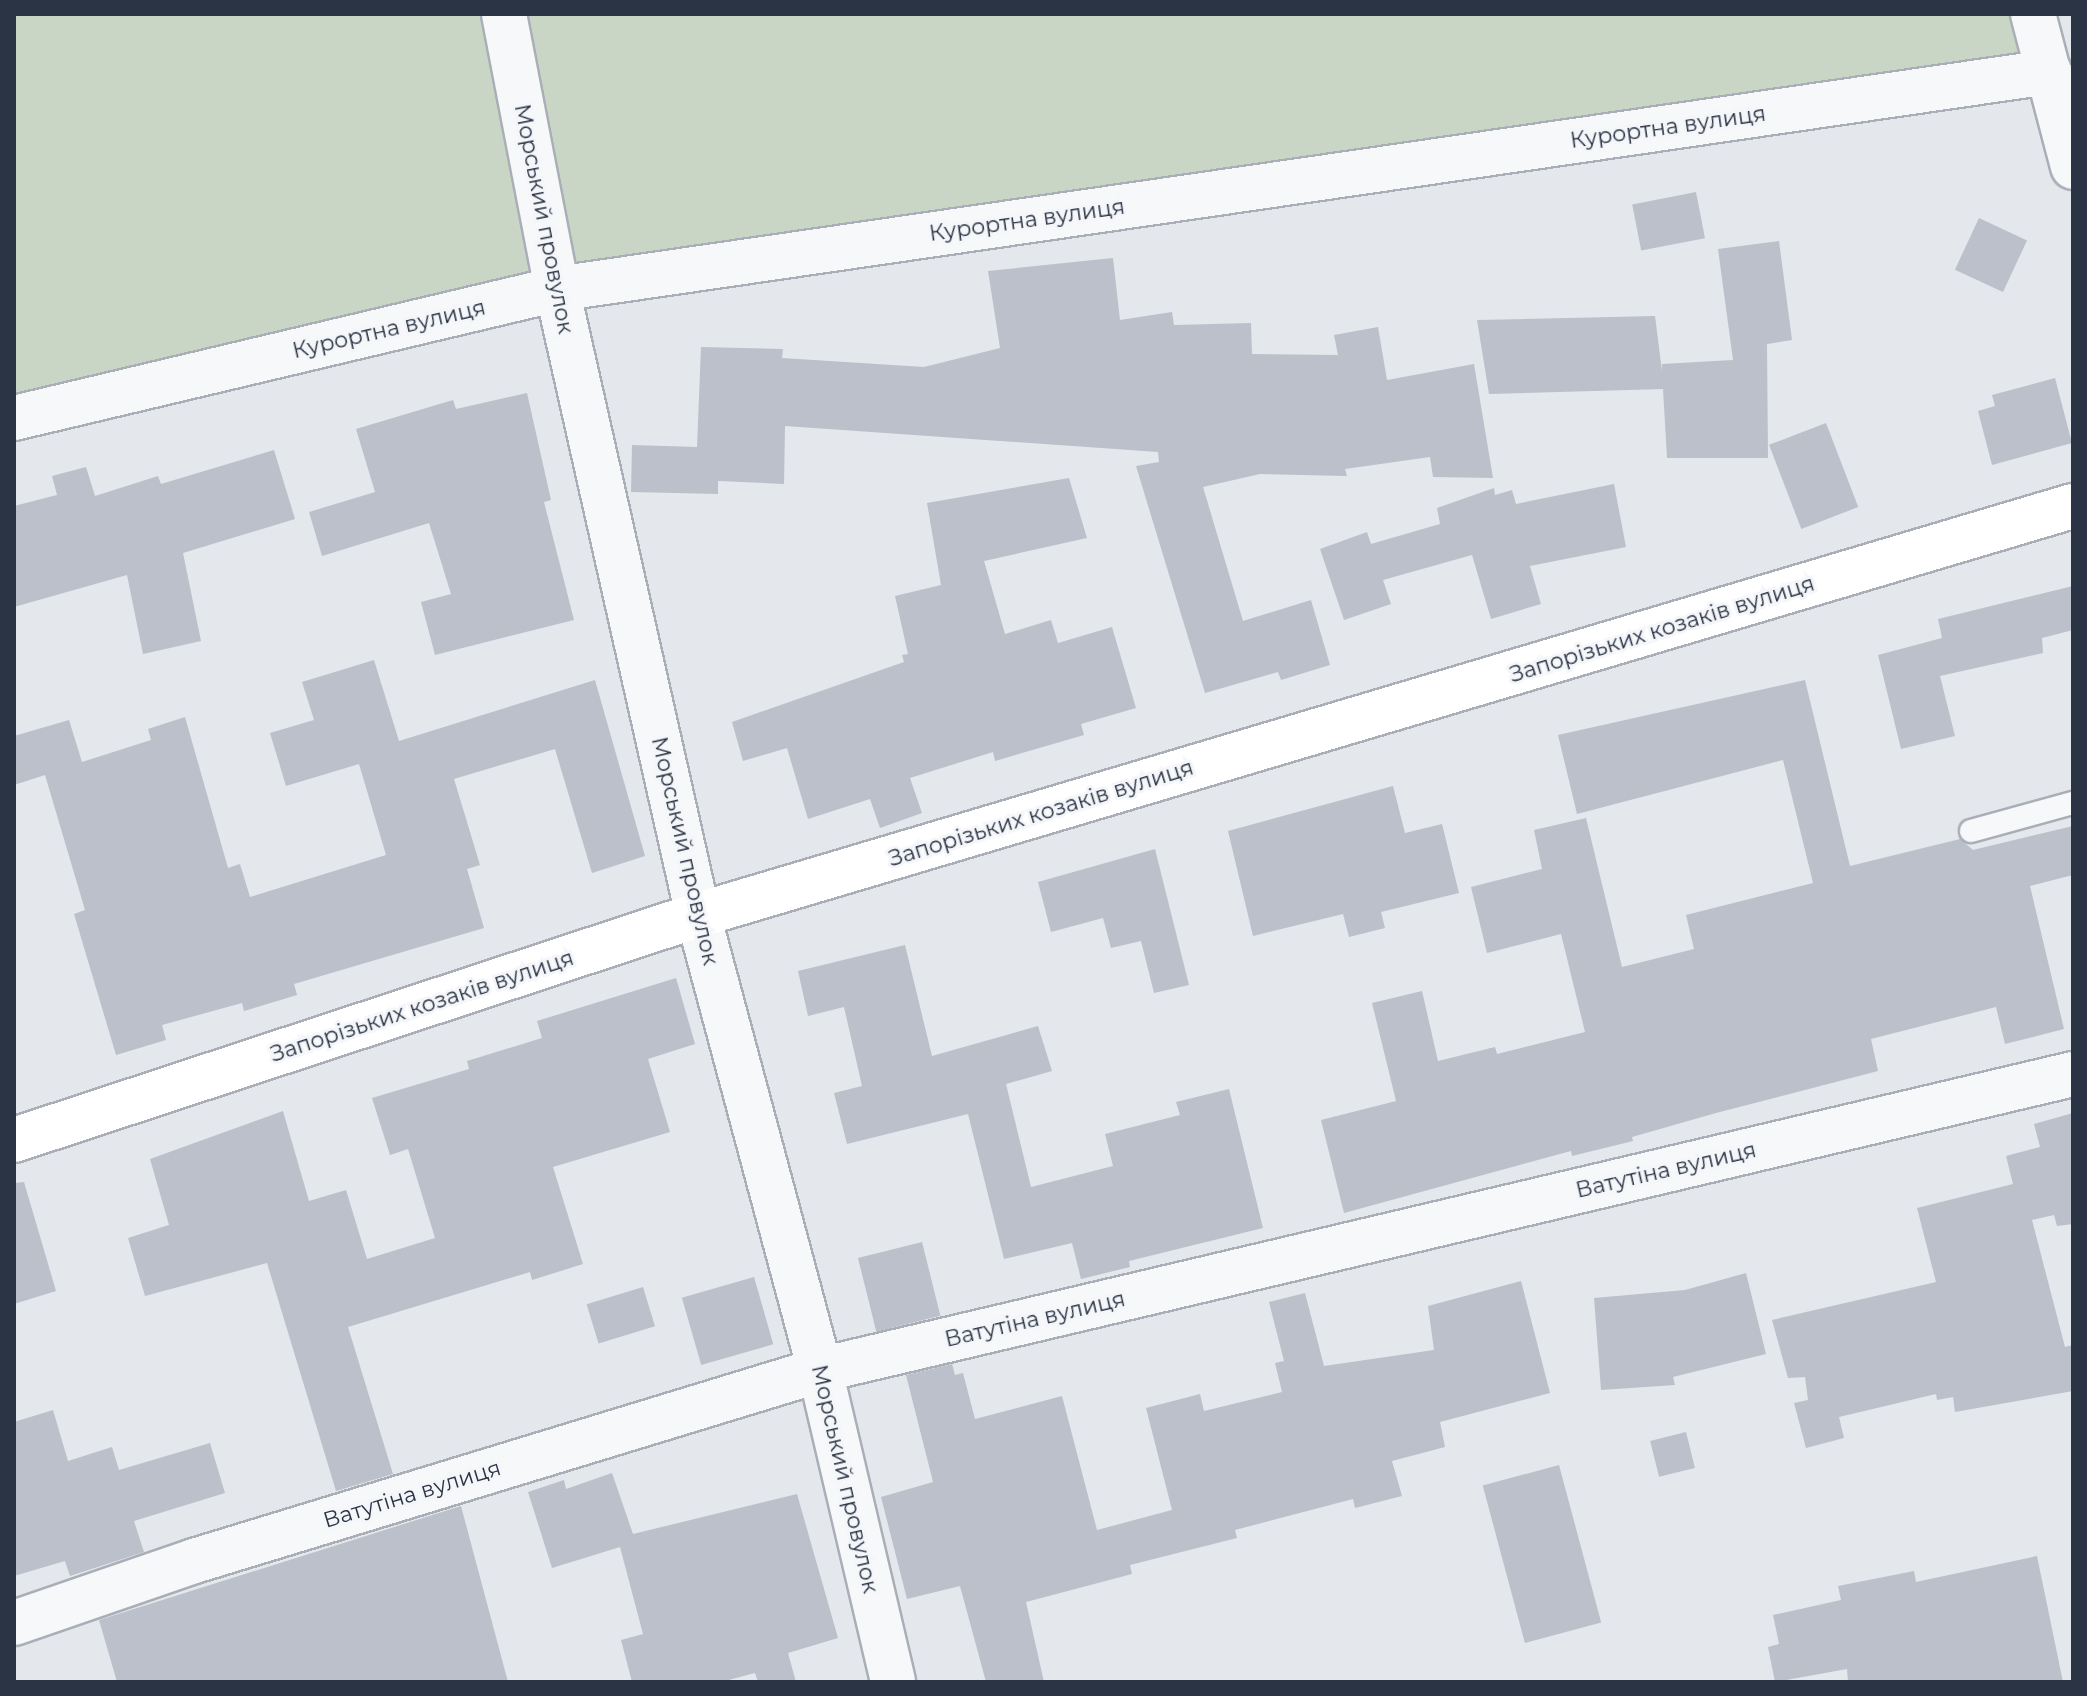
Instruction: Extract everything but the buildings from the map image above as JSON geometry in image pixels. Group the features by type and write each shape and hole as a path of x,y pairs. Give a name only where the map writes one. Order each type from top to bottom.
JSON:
{"main road":[{"name":"Запорізьких козаків вулиця","path":"14,1140 698,915 2073,506"}],"street":[{"name":"Морський провулок","path":"504,14 557,289 698,915 820,1370 893,1682"},
{"path":"2033,14 2073,167"},
{"name":"Курортна вулиця","path":"14,418 557,289 2049,72"},
{"name":"Ватутіна вулиця","path":"14,1623 194,1561 820,1370 2073,1074"}],"lane":[{"path":"1971,831 2073,803"}],"green space":[{"path":"14,14 2028,14 2042,63 553,286 14,414"}]}
